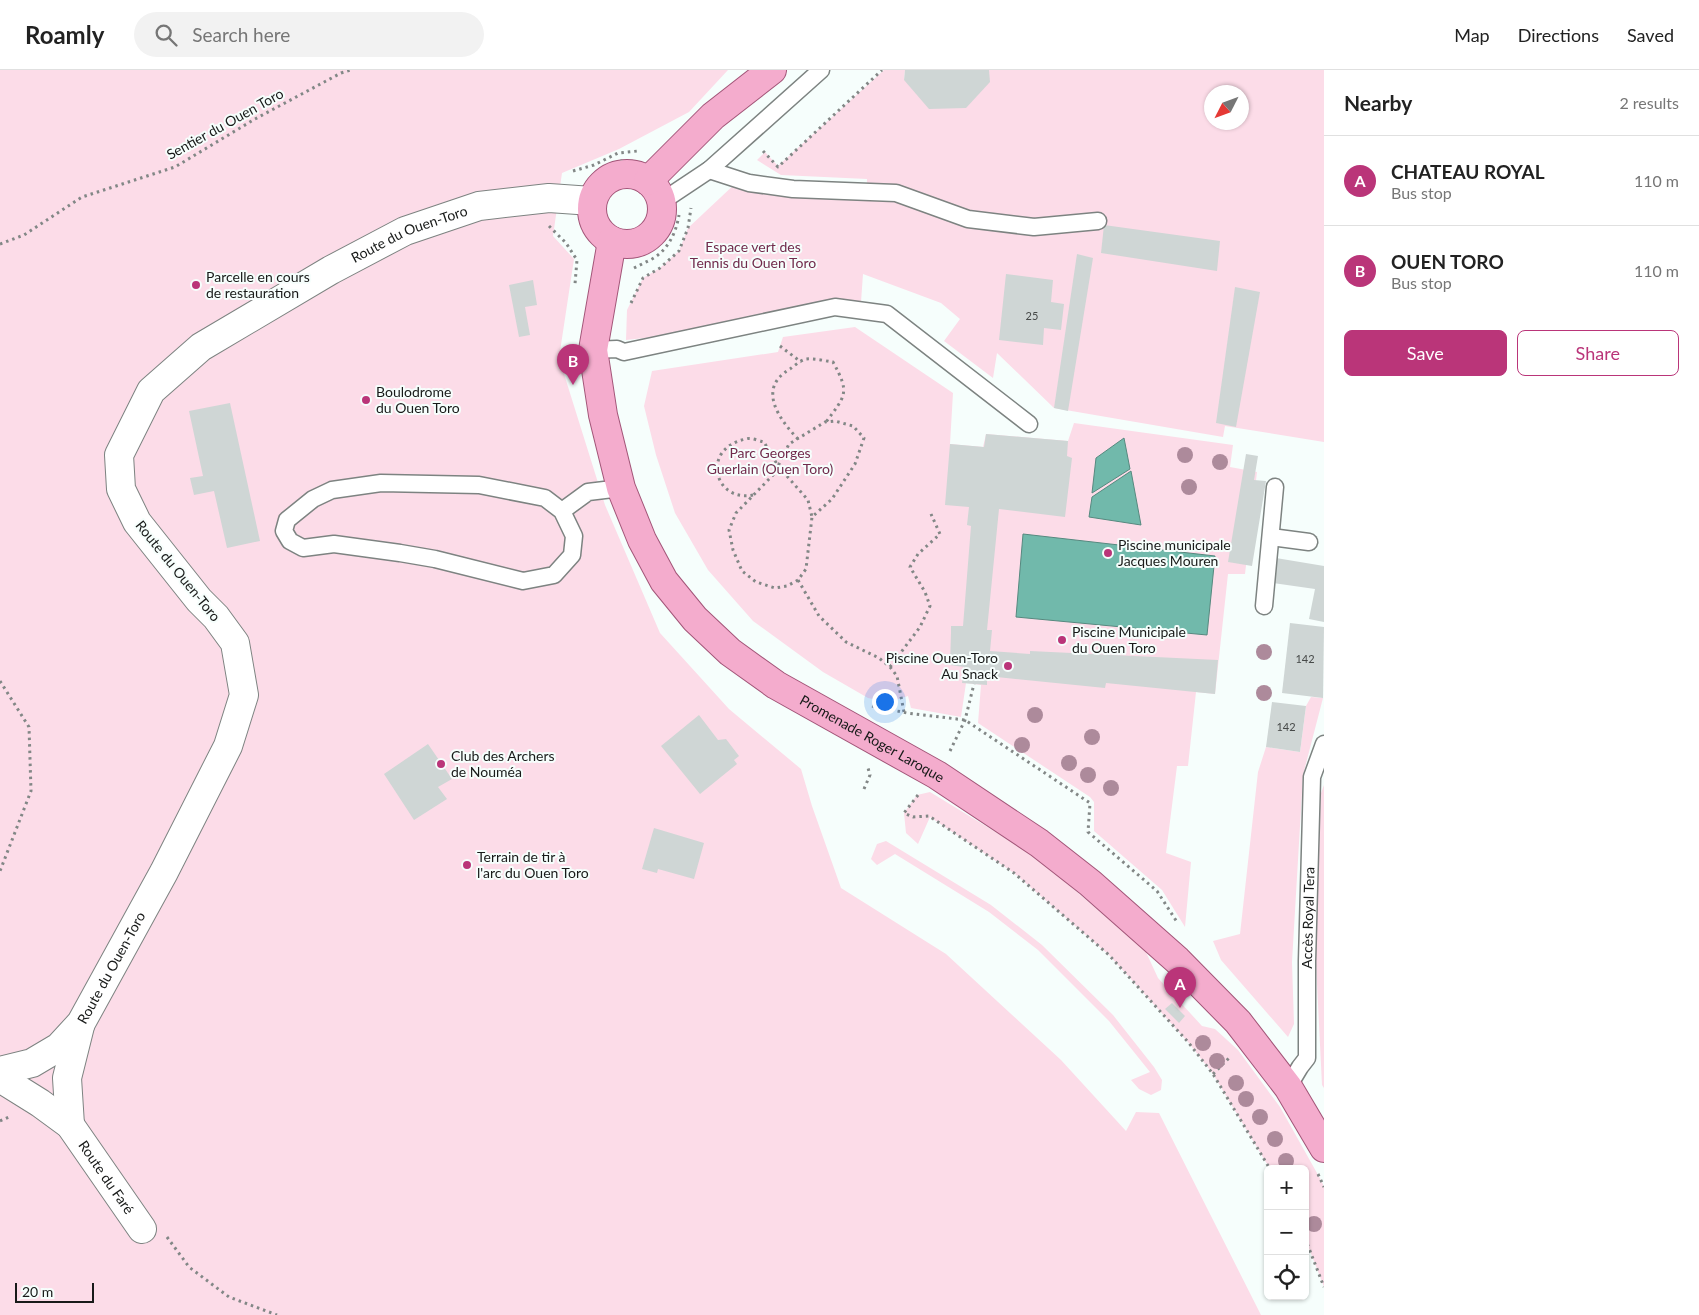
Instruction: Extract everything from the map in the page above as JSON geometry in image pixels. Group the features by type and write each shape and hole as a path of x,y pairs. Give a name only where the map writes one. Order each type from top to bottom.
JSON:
{"main road":[{"path":"656,190 713,116 772,70"},
{"path":"618,174 634,174 656,190 662,209 659,225 648,238 633,244 617,243 604,236 594,224 588,201 604,181 618,174"},
{"name":"Promenade Roger Laroque","path":"612,241 593,350 603,416 621,488 642,540 664,581 696,619 730,652 776,685 938,775 1039,843 1090,883 1177,960 1238,1022 1288,1087 1321,1161"}],"street":[{"name":"Route du Ouen-Toro","path":"0,1072 32,1063 58,1048 81,1023 164,872 228,746 244,695 235,643 216,616 199,600 137,522 121,490 119,455 151,391 201,346 331,270 405,231 478,206 549,198 588,201"},
{"name":"Route du Faré","path":"70,1125 67,1078 81,1023"},
{"path":"32,1063 40,1103"},
{"name":"Route du Faré","path":"0,1078 40,1103 70,1125 142,1229"}],"lane":[{"path":"656,190 709,170 821,70"},
{"path":"709,170 749,183 793,189 896,193 968,219 1034,227 1098,222"},
{"path":"593,350 617,350 624,352 835,307 887,314 1029,424"},
{"path":"381,483 479,485 545,498 562,511 574,536 572,555 554,575 523,581 435,559 400,553 334,544 303,548 290,542 284,531 287,520 313,498 332,490 381,483"},
{"path":"1264,606 1276,487"},
{"path":"562,511 588,492 621,488"},
{"path":"1271,537 1309,542"},
{"name":"Accès Royal Tera","path":"1288,1087 1307,1058 1307,961 1312,777 1324,744"}],"path":[{"name":"Sentier du Ouen Toro","path":"0,244 24,235 82,197 175,167 341,71 351,70"},
{"path":"759,146 778,167 882,70"},
{"path":"567,173 594,166 618,153 642,150"},
{"path":"588,201 585,188 598,174 621,161 656,190 677,228 669,244 654,258 634,268 631,275"},
{"path":"627,310 643,278 660,268 679,251 688,228 690,209 696,204"},
{"path":"780,346 801,362"},
{"path":"755,494 744,497 730,491 722,483 716,468 719,455 730,445 747,438 764,442 778,466 808,500 812,517 806,569 798,580 787,586 775,588 756,582 742,571 733,550 729,530 736,513 755,494 774,474 778,466 789,444 825,422 843,398 843,380 833,362 805,359 786,371 774,383 772,397 778,414 798,438"},
{"path":"812,517 832,499 851,471 864,438 853,426 834,421 825,422"},
{"path":"890,667 920,627 930,606 925,592 910,567 918,554 940,534 931,514"},
{"path":"798,580 819,616 846,642 879,658 890,667 896,676 904,712"},
{"path":"0,681 29,727 31,791 0,871"},
{"path":"948,755 965,720 974,684"},
{"path":"868,705 965,720 1090,803 1088,832 1157,891 1182,930"},
{"path":"923,793 917,795 904,813 913,817 929,816 1014,873 1109,956 1188,1042 1213,1074 1268,1165"},
{"path":"1213,1074 1232,1056"},
{"path":"1321,1161 1324,1187"},
{"path":"142,1229 164,1234 189,1267 229,1298 278,1315"},
{"path":"1309,1248 1324,1287"}],"green space":[{"path":"0,70 728,70 689,112 619,149 562,173 553,236 574,259 559,358 605,505 660,633 729,709 801,769 841,888 946,954 1061,1060 1126,1131 1136,1112 1159,1113 1261,1315 0,1315"},
{"name":"Espace vert des Tennis du Ouen Toro","path":"884,70 905,70 904,80 989,70 1324,70 1324,442 1225,426 1223,437 1054,408 997,353 993,378 944,341 960,319 941,303 863,274 861,302 672,335 626,340 627,310 643,278 660,268 679,251 688,228 737,182 866,199 867,179 781,175 757,160 765,152 778,166"},
{"name":"Parc Georges Guerlain (Ouen Toro)","path":"855,327 953,393 950,444 983,447 986,434 1068,441 1074,423 1233,445 1230,467 1257,472 1245,574 1228,574 1215,694 1196,692 1188,766 1177,766 1166,853 1191,862 1185,927 1162,890 1094,831 1094,802 1090,797 978,723 981,685 966,683 961,717 911,708 908,696 889,702 868,698 823,672 753,621 708,570 675,513 656,455 644,406 652,371 778,352 783,337"},
{"path":"1311,697 1323,698 1303,775 1292,962 1294,1024 1288,1037 1221,960 1213,941 1240,934 1258,772 1266,747 1300,752 1306,706"},
{"path":"1324,785 1324,1088 1322,1085 1314,923 1320,796"},
{"path":"930,792 1035,856 1145,950 1158,978 1202,1026 1215,1029 1238,1050 1280,1107 1324,1187 1324,1287 1309,1248 1309,1165 1268,1165 1213,1074 1188,1042 1109,955 1014,873 930,817 918,844 906,833 904,813 917,795"},
{"path":"886,841 991,905 1042,945 1113,1015 1154,1067 1162,1080 1161,1090 1151,1095 1139,1089 1131,1080 1150,1072 1109,1021 1038,950 989,912 895,854 877,865 871,859 877,844"}],"shaded area":[{"path":"1124,438 1130,469 1092,493 1096,458"},
{"path":"1131,471 1141,525 1089,517 1092,497"},
{"path":"1023,534 1215,556 1207,635 1016,617"}],"building":[{"path":"905,70 989,70 990,82 966,108 929,109 904,80"},
{"path":"1104,225 1220,241 1217,271 1101,253"},
{"path":"1077,254 1093,258 1068,411 1054,408"},
{"path":"1006,274 1053,280 1051,302 1064,304 1061,330 1044,328 1043,345 999,340"},
{"path":"533,280 537,305 525,307 530,335 519,337 509,285"},
{"path":"1235,287 1260,292 1236,427 1216,423"},
{"path":"230,403 260,541 227,548 214,491 194,495 190,478 203,476 189,411"},
{"path":"986,434 1068,441 1067,456 1072,458 1065,517 999,509 987,630 992,630 990,651 1030,654 1030,651 1218,660 1215,694 1106,683 1105,688 987,676 987,685 962,683 964,667 950,665 951,626 963,626 971,526 967,525 969,507 945,505 950,444 984,447"},
{"path":"1246,454 1258,456 1254,480 1266,481 1252,566 1228,562"},
{"path":"1276,558 1324,566 1324,622 1309,619 1315,589 1273,583"},
{"path":"1290,623 1324,627 1323,698 1282,693"},
{"path":"1272,702 1306,706 1300,752 1266,747"},
{"path":"699,715 718,740 726,739 739,756 734,760 737,764 700,794 661,746"},
{"path":"428,744 452,779 438,787 447,799 414,820 384,774"},
{"path":"654,828 704,843 694,879 658,869 657,873 642,869"},
{"path":"1172,1003 1185,1016 1179,1023 1165,1009"}],"place":[{"name":"Parcelle en cours de restauration","path":"196,285"},
{"name":"OUEN TORO","path":"573,385"},
{"name":"Boulodrome du Ouen Toro","path":"366,400"},
{"name":"Piscine municipale Jacques Mouren","path":"1108,553"},
{"name":"Piscine Municipale du Ouen Toro","path":"1062,640"},
{"name":"Piscine Ouen-Toro Au Snack","path":"1008,666"},
{"name":"Club des Archers de Nouméa","path":"441,764"},
{"name":"Terrain de tir à l'arc du Ouen Toro","path":"467,865"},
{"name":"CHATEAU ROYAL","path":"1180,1008"}]}
